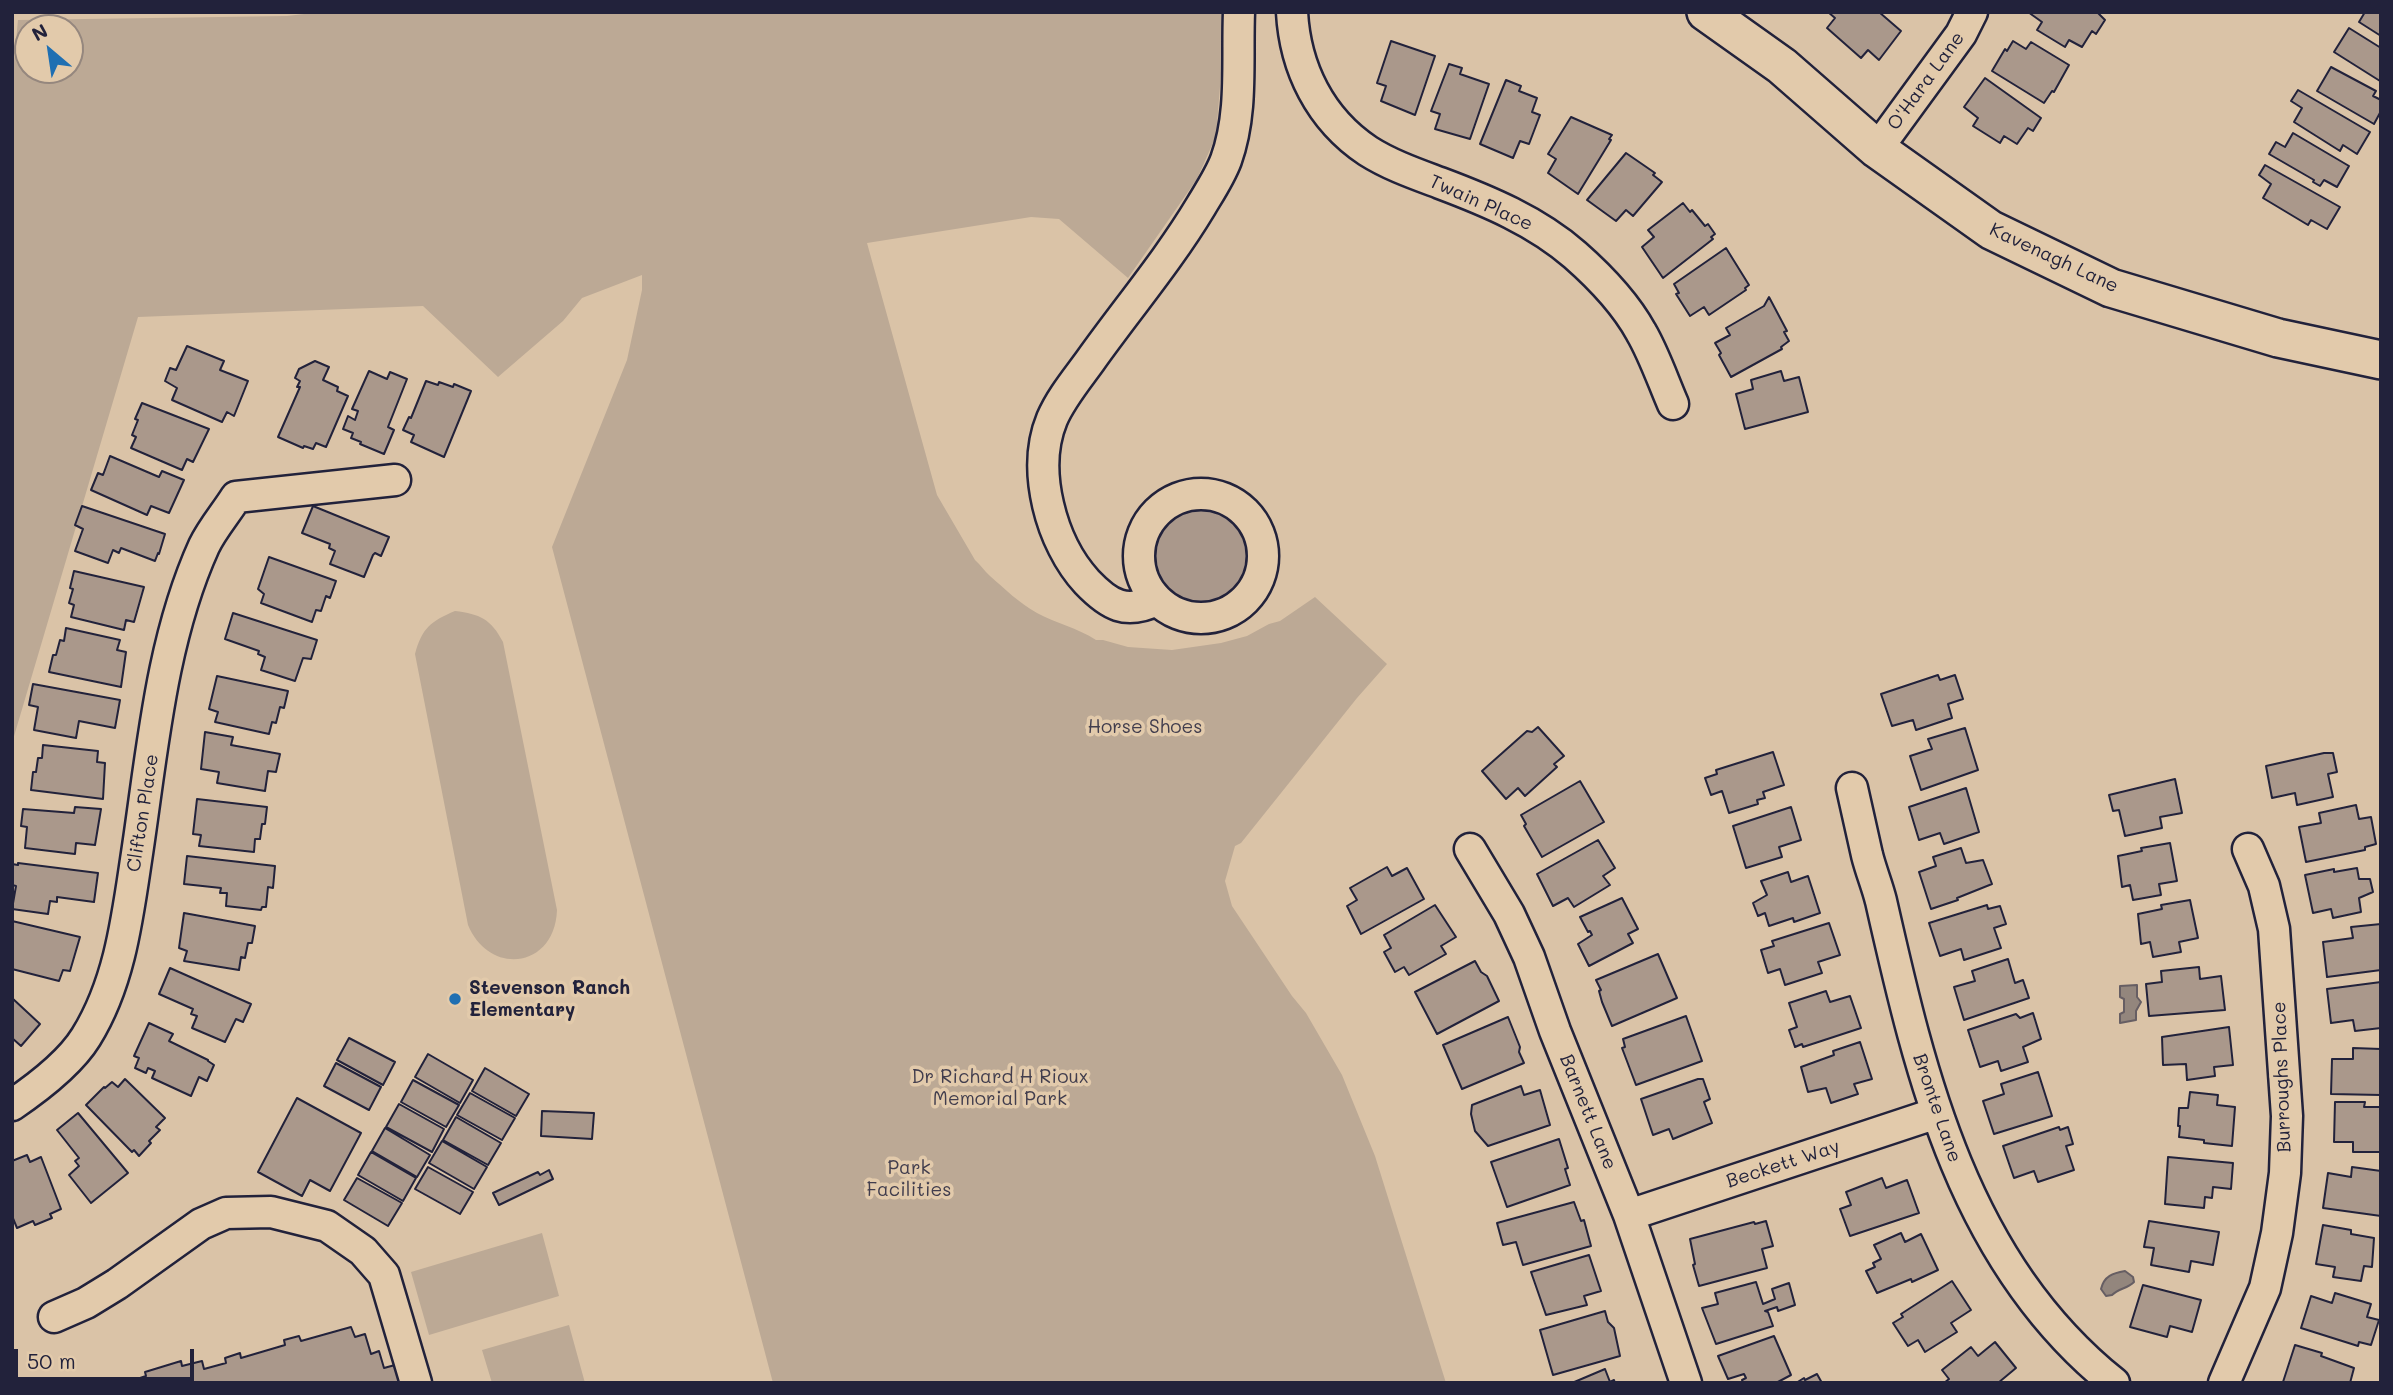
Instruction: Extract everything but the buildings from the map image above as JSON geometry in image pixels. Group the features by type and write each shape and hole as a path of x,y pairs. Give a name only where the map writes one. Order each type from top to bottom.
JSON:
{"main road":[{"name":"Kavenagh Lane","path":"1706,12 1782,66 1877,149 1991,230 2111,288 2278,338 2381,360"}],"street":[{"path":"1156,600 1139,608 1111,603 1097,592 1069,559 1050,512 1045,475 1045,447 1052,419 1066,394 1122,315 1178,244 1226,160 1235,122 1239,12"},
{"name":"Twain Place","path":"1292,12 1295,46 1305,78 1321,106 1342,131 1368,151 1397,166 1487,201 1533,225 1575,255 1611,291 1642,332 1673,404"},
{"name":"O'Hara Lane","path":"1877,149 1961,34 1972,12"},
{"name":"Clifton Place","path":"12,1105 45,1082 85,1038 111,985 125,933 162,690 179,615 205,544 236,497 395,480"},
{"path":"1195,493 1223,496 1247,512 1261,535 1264,563 1254,589 1234,609 1208,618 1180,615 1156,600 1142,576 1139,548 1149,522 1168,502 1195,493"},
{"name":"Bronte Lane","path":"1852,788 1921,1067 1977,1212 2000,1251 2062,1334 2114,1383"},
{"name":"Barnett Lane","path":"1470,849 1490,878 1524,946 1629,1214 1686,1383"},
{"name":"Burroughs Place","path":"2224,1383 2265,1288 2277,1233 2285,1162 2287,1116 2274,929 2264,886 2248,849"},
{"name":"Beckett Way","path":"1629,1214 1937,1113"},
{"path":"54,1317 86,1303 117,1284 201,1224 226,1213 271,1212 327,1226 363,1251 384,1275 416,1383"}],"green space":[{"name":"Dr Richard H Rioux Memorial Park","path":"321,12 1226,12 1216,136 1197,179 1128,278 1059,219 1031,217 867,243 937,495 975,560 1018,600 1037,613 1096,640 1128,647 1172,650 1221,643 1247,636 1280,621 1315,597 1387,664 1241,843 1235,846 1225,881 1232,906 1306,1013 1342,1075 1375,1156 1446,1383 773,1383 552,547 627,360 642,290 642,275 582,298 563,321 498,377 423,306 138,317 12,743 14,61 14,84 84,84 84,19 287,16"},
{"path":"455,611 484,619 503,642 557,910 554,929 545,944 534,954 520,959 491,953 478,942 468,925 415,654 429,626"},
{"path":"542,1233 559,1296 429,1335 411,1272"},
{"path":"569,1325 585,1383 492,1383 482,1350"}],"shaded area":[{"path":"2137,985 2137,997 2141,1002 2136,1011 2136,1020 2120,1023 2120,1014 2124,1012 2124,999 2120,997 2120,986"},
{"path":"2125,1271 2133,1277 2134,1282 2106,1296 2101,1289 2104,1281 2113,1274"}],"place":[{"name":"Stevenson Ranch Elementary","path":"455,999"}],"park label":[{"name":"Horse Shoes","path":"1145,727"},
{"name":"Park Facilities","path":"909,1179"}]}
